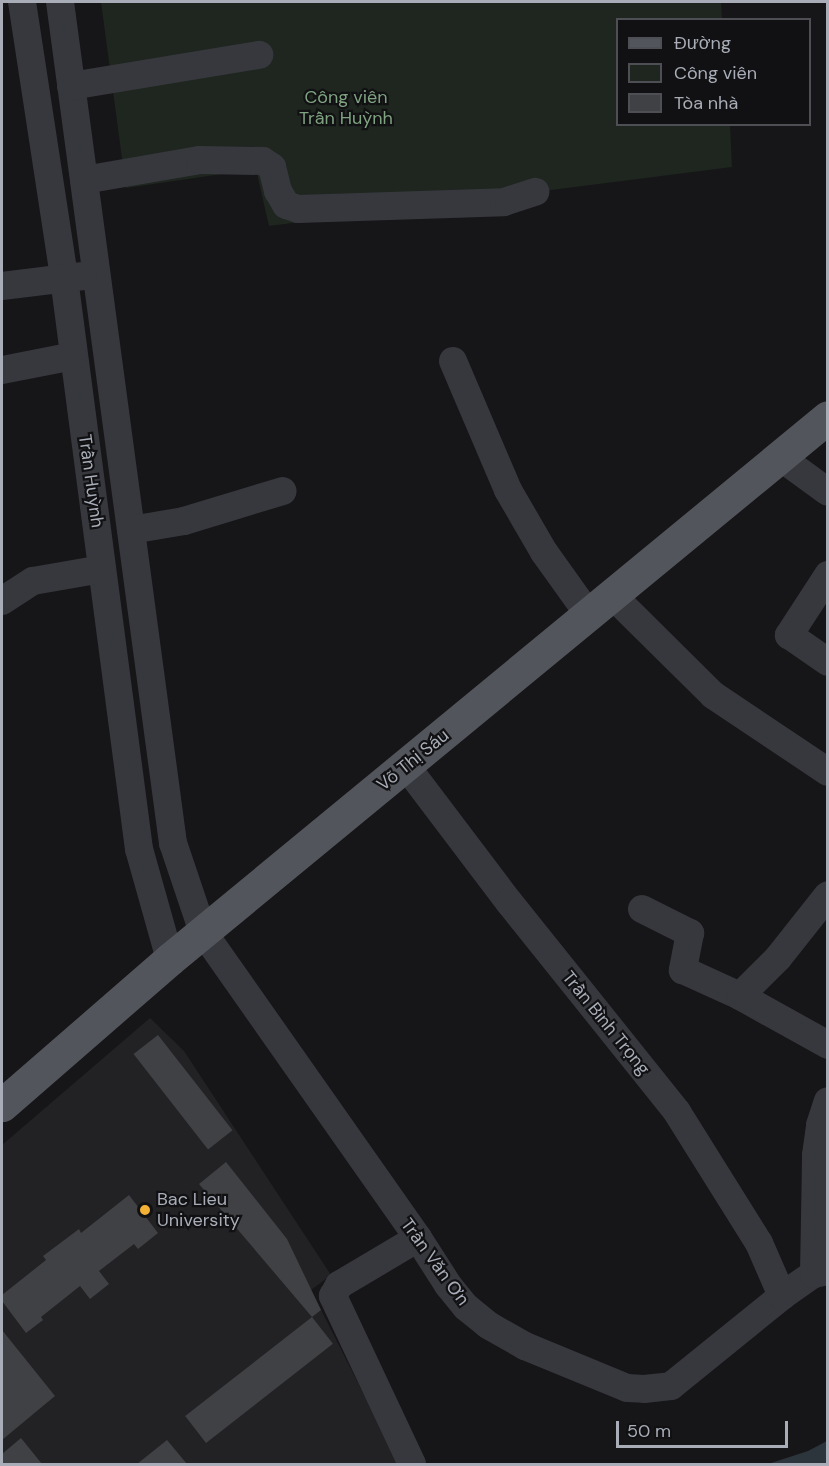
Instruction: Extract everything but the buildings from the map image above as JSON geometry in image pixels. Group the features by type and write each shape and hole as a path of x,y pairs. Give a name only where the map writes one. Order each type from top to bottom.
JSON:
{"main road":[{"name":"Võ Thị Sáu","path":"2,1105 170,959 828,417"}],"street":[{"name":"Trần Huỳnh","path":"22,2 64,278 139,849 170,959"},
{"name":"Trần Huỳnh","path":"60,2 173,843 203,932"},
{"path":"71,86 259,55"},
{"path":"84,180 200,160 263,161 272,167 278,191 286,205 298,209 504,202 535,192"},
{"path":"2,286 97,274"},
{"path":"2,370 74,356"},
{"path":"453,361 508,490 544,552 600,605 713,695 828,772"},
{"path":"780,457 828,492"},
{"path":"131,530 184,521 283,491"},
{"path":"2,600 33,581 102,569"},
{"path":"828,575 789,635 828,662"},
{"name":"Trần Bình Trọng","path":"406,766 509,902 677,1112 759,1243 782,1296"},
{"path":"740,996 778,958 828,895"},
{"path":"642,909 690,933 683,970 740,996 828,1045"},
{"name":"Trần Văn Ơn","path":"203,932 418,1238 448,1285 466,1307 488,1326 525,1346 627,1388 671,1386 782,1296 821,1273"},
{"path":"821,1273 816,1155 820,1125 828,1101"},
{"path":"412,1464 333,1296 339,1285 418,1238"}],"shaded area":[{"name":"Bac Lieu University","path":"150,1018 184,1051 331,1275 311,1290 399,1464 2,1464 2,1145"},
{"path":"827,1441 827,1464 768,1464 808,1451"}],"green space":[{"name":"Công viên Trần Huỳnh","path":"101,2 721,2 722,18 616,18 616,126 730,126 732,167 269,226 256,169 126,188"}],"place":[{"name":"Bac Lieu University","path":"145,1210"}]}
